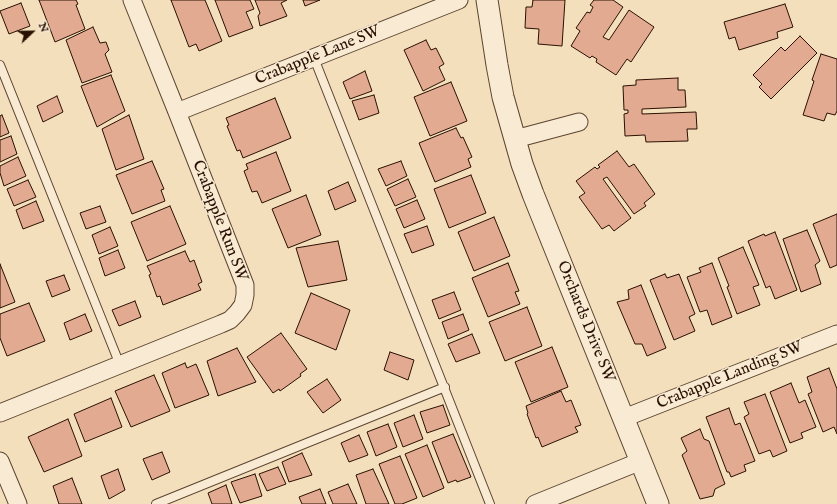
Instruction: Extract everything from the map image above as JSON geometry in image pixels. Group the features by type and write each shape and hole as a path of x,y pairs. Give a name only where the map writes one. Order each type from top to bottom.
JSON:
{"street":[{"name":"Crabapple Run SW","path":"0,413 230,320 243,305 245,285 132,0"},
{"name":"Crabapple Lane SW","path":"177,112 459,0"},
{"name":"Orchards Drive SW","path":"487,0 503,97 522,164 658,504"},
{"path":"515,139 579,122"},
{"name":"Crabapple Landing SW","path":"624,418 837,334"},
{"path":"0,461 18,504"},
{"path":"535,504 641,461"}],"lane":[{"path":"314,58 490,504"},
{"path":"0,65 120,365"},
{"path":"156,504 444,387"}],"building":[{"path":"39,0 76,0 78,4 76,5 85,29 55,42"},
{"path":"171,0 205,0 222,41 199,51 196,44 189,47"},
{"path":"215,0 250,0 254,9 246,12 253,28 229,37"},
{"path":"255,0 287,0 281,3 287,16 260,26 258,16 260,13"},
{"path":"303,0 320,0 305,6"},
{"path":"533,0 565,0 562,46 538,44 539,29 525,28 526,7 532,7"},
{"path":"594,0 613,0 623,7 603,37 609,40 629,10 654,27 631,62 627,59 616,75 596,62 597,59 592,56 590,58 571,46 580,31 576,28 587,12 590,13 593,7 590,5"},
{"path":"21,3 30,26 9,34 0,11"},
{"path":"785,4 793,27 777,32 778,38 739,50 735,37 729,39 724,22"},
{"path":"93,27 100,43 106,42 109,50 105,54 112,72 82,83 66,40"},
{"path":"800,36 817,53 771,99 759,87 762,84 753,75 781,47 785,51"},
{"path":"426,40 431,50 436,48 444,64 439,67 445,80 423,91 404,50"},
{"path":"821,54 837,59 837,111 835,115 827,113 824,121 803,115 814,81 812,80"},
{"path":"365,71 372,91 350,99 343,82"},
{"path":"111,75 125,111 97,127 81,86"},
{"path":"678,78 678,90 685,90 686,107 642,109 642,114 696,112 697,129 687,129 688,141 646,142 645,135 625,136 624,114 628,113 628,110 624,110 623,86 636,85 636,80"},
{"path":"451,82 467,121 430,136 414,97"},
{"path":"374,95 379,113 359,120 352,101"},
{"path":"57,96 63,112 43,122 37,106"},
{"path":"275,98 291,138 243,158 240,150 237,151 227,126 229,125 226,118"},
{"path":"2,115 9,133 0,137 0,116"},
{"path":"129,115 144,159 116,170 102,129"},
{"path":"456,128 461,138 463,137 472,157 468,159 471,167 435,182 419,143"},
{"path":"11,136 17,154 0,162 0,140"},
{"path":"617,151 629,167 634,164 655,194 644,203 646,206 634,214 607,177 603,179 631,218 614,231 609,225 602,229 579,197 585,193 576,181 595,167 597,169 600,167 598,165"},
{"path":"276,152 291,191 262,203 257,191 252,192 244,171 248,169 246,164"},
{"path":"18,157 26,176 4,186 0,173 0,166"},
{"path":"152,161 164,189 161,190 165,201 132,214 116,175"},
{"path":"401,161 407,176 386,186 378,169"},
{"path":"471,175 486,213 449,228 434,189"},
{"path":"408,179 416,197 395,206 387,189"},
{"path":"28,180 36,197 14,206 7,189"},
{"path":"348,182 356,201 335,210 328,191"},
{"path":"306,195 321,235 288,248 272,209"},
{"path":"417,200 425,219 404,228 396,209"},
{"path":"36,201 44,221 23,229 16,210"},
{"path":"100,206 106,222 86,229 80,213"},
{"path":"170,206 186,244 147,261 131,222"},
{"path":"837,214 837,265 830,268 813,224"},
{"path":"494,217 510,256 474,271 458,232"},
{"path":"427,226 434,245 412,253 404,234"},
{"path":"110,227 118,246 99,254 92,235"},
{"path":"807,230 820,261 815,265 821,284 801,292 783,239"},
{"path":"775,232 797,290 775,299 770,286 766,288 748,241 764,234 765,236"},
{"path":"338,241 347,280 308,287 296,248"},
{"path":"743,247 759,285 753,287 760,305 737,314 727,287 729,286 718,258"},
{"path":"118,250 125,268 105,276 99,258"},
{"path":"185,251 190,262 194,260 202,282 198,284 201,290 163,305 160,296 157,297 149,275 151,274 147,266"},
{"path":"508,263 519,291 515,292 520,304 488,317 472,278"},
{"path":"712,263 732,317 712,325 707,310 700,312 687,277 701,272 699,268"},
{"path":"0,264 15,302 0,308"},
{"path":"665,274 667,278 679,274 695,314 689,317 695,331 674,340 650,280"},
{"path":"64,275 70,290 52,297 46,281"},
{"path":"641,285 666,348 647,356 642,344 635,344 617,302 629,299 628,290"},
{"path":"454,292 461,310 439,319 432,300"},
{"path":"311,293 350,310 336,350 295,333"},
{"path":"135,301 141,317 119,326 112,310"},
{"path":"29,303 45,341 7,356 0,338 0,314"},
{"path":"527,307 542,346 505,361 489,322"},
{"path":"85,314 92,331 70,340 64,323"},
{"path":"463,314 469,330 448,339 442,322"},
{"path":"281,333 307,369 300,374 301,376 280,391 279,389 273,393 247,357"},
{"path":"472,334 480,353 456,362 448,344"},
{"path":"552,347 568,387 531,402 515,362"},
{"path":"237,348 256,382 218,396 207,361"},
{"path":"390,352 414,360 408,380 384,370"},
{"path":"185,363 187,368 196,364 209,395 175,408 162,373"},
{"path":"829,368 837,389 837,434 834,427 823,432 808,394 812,392 807,377"},
{"path":"154,375 170,411 131,427 115,391"},
{"path":"327,379 341,400 323,413 307,392"},
{"path":"791,383 799,403 805,400 816,427 801,433 803,438 790,443 770,392"},
{"path":"561,391 566,402 571,400 581,425 575,427 578,432 542,447 538,437 536,438 527,414 526,406"},
{"path":"765,394 787,451 773,457 770,450 759,454 744,417 749,414 744,402"},
{"path":"111,398 122,427 85,442 74,414"},
{"path":"443,405 450,425 427,433 420,412"},
{"path":"729,408 735,425 740,423 755,461 744,465 746,471 731,477 729,472 727,472 706,417"},
{"path":"414,415 423,439 403,447 394,423"},
{"path":"68,419 82,456 44,472 28,437"},
{"path":"388,424 397,447 376,456 367,432"},
{"path":"700,429 704,439 709,441 725,484 715,489 713,496 700,499 682,455 687,451 681,438"},
{"path":"453,434 471,477 457,482 456,480 448,483 432,442"},
{"path":"359,435 368,455 349,462 341,443"},
{"path":"427,445 444,488 423,497 405,454"},
{"path":"162,452 170,472 152,480 143,459"},
{"path":"302,453 312,475 289,482 282,462"},
{"path":"400,456 417,498 402,504 395,504 379,464"},
{"path":"278,467 286,484 267,491 259,474"},
{"path":"118,469 125,490 109,499 101,476"},
{"path":"373,469 389,504 366,504 356,475"},
{"path":"255,474 262,496 240,503 231,482"},
{"path":"72,478 82,504 59,504 53,486"},
{"path":"348,484 357,504 333,504 328,492"},
{"path":"226,485 232,504 212,504 208,493"},
{"path":"320,489 326,504 302,504 299,497"}]}
